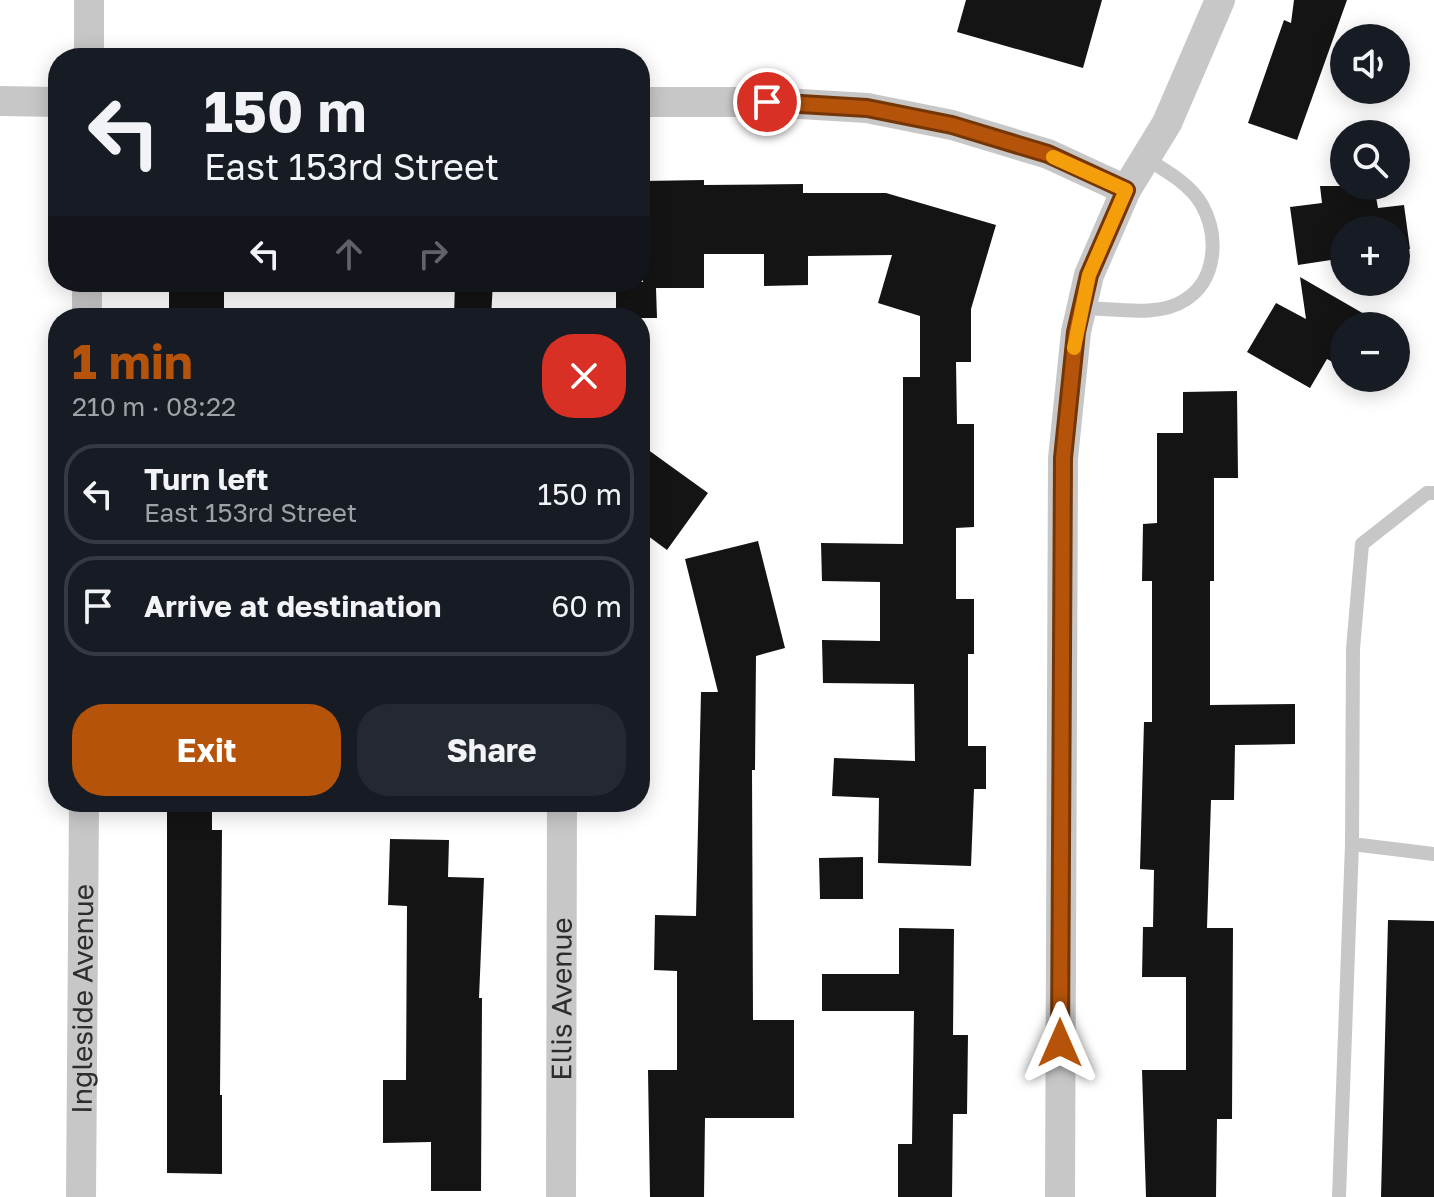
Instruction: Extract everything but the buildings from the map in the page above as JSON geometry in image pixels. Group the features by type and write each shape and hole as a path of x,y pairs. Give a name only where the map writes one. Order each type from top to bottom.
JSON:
{"street":[{"path":"89,0 89,48"},
{"path":"1060,1197 1063,458 1069,390 1089,275 1126,190 1167,123 1220,0"},
{"path":"0,101 48,102"},
{"path":"650,102 767,102 867,108 952,125 1048,154 1126,190"},
{"name":"Ingleside Avenue","path":"81,1197 84,812"},
{"name":"Ellis Avenue","path":"561,1197 562,812"}],"lane":[{"path":"1081,308 1159,310 1185,300 1205,281 1213,256 1210,229 1201,204 1174,176 1145,158"},
{"path":"1339,1197 1352,844 1353,649 1362,544 1427,493 1434,493"},
{"path":"1352,844 1434,854"}],"slow traffic":[{"path":"1053,157 1126,190 1089,275 1074,348"}],"route":[{"path":"767,102 867,108 952,125 1048,154 1126,190 1089,275 1076,332 1063,458 1060,1043"}]}
